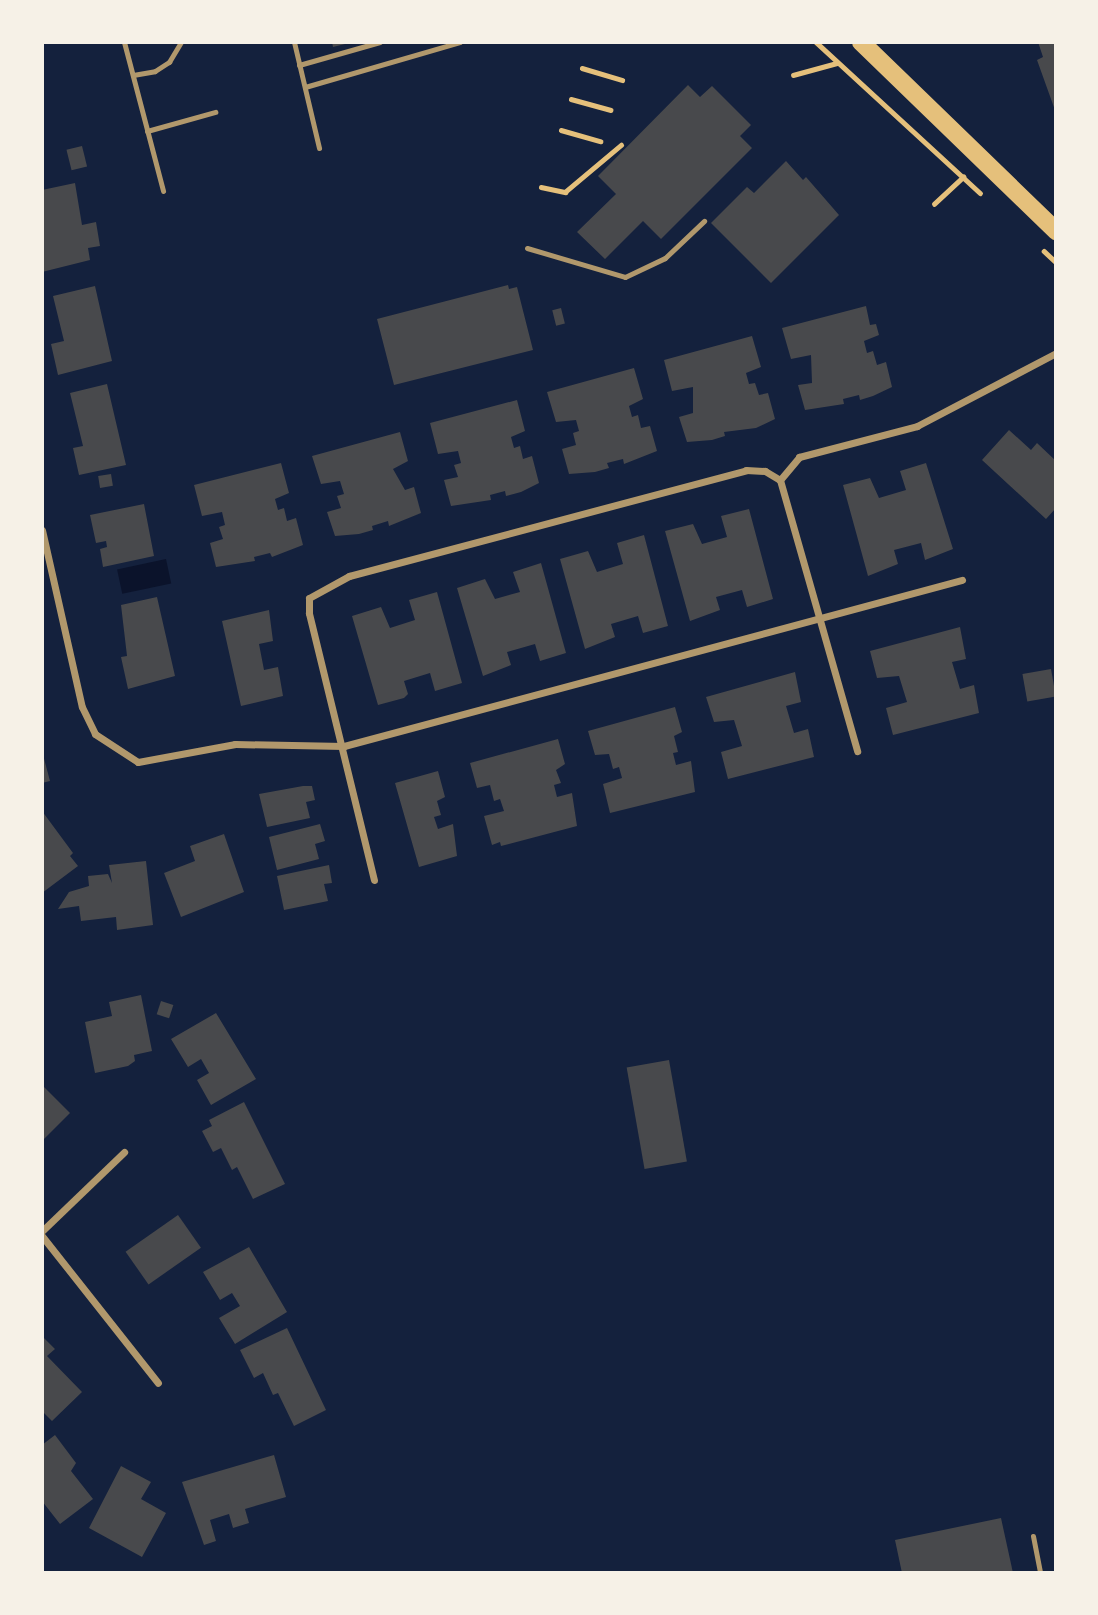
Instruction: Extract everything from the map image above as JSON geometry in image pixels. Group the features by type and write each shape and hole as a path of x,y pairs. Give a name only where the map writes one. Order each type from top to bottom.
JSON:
{"main road":[{"path":"864,45 1056,231"}],"street":[{"path":"780,480 799,457 917,426 1056,353"},
{"path":"374,880 344,746 309,613 309,598 349,576 746,470 765,471 780,480 856,751"},
{"path":"42,530 82,707 95,734 138,762 235,744 344,746 962,580"},
{"path":"42,1231 124,1152"},
{"path":"42,1236 158,1383"}],"lane":[{"path":"124,42 163,191"},
{"path":"133,75 162,67 181,42"},
{"path":"293,42 319,148"},
{"path":"299,65 380,42"},
{"path":"305,87 460,42"},
{"path":"850,42 864,45"},
{"path":"147,131 215,112"},
{"path":"527,248 625,277 665,258 704,221"},
{"path":"1033,1536 1040,1573"}],"path":[{"path":"816,42 991,202"},
{"path":"793,75 838,62"},
{"path":"582,68 622,80"},
{"path":"572,99 611,110"},
{"path":"561,130 600,141"},
{"path":"541,187 565,192 621,145"},
{"path":"934,204 963,177"},
{"path":"1037,245 1056,262"}],"water":[{"path":"166,559 171,583 122,594 117,569"}],"building":[{"path":"332,42 349,42 349,43 333,47"},
{"path":"1038,42 1056,42 1056,113 1037,60 1043,57"},
{"path":"688,85 700,97 712,86 751,125 740,136 752,148 661,239 643,221 605,259 577,232 616,194 598,176"},
{"path":"82,146 87,166 72,170 66,150"},
{"path":"786,161 803,180 806,177 839,215 771,283 711,223 747,187 754,193"},
{"path":"75,183 82,225 96,222 100,246 88,248 90,260 42,272 42,190"},
{"path":"508,285 509,289 517,287 533,350 394,385 377,319"},
{"path":"95,286 112,361 58,375 51,344 64,341 53,296"},
{"path":"866,306 870,325 876,324 879,335 864,341 867,353 873,351 877,365 886,362 892,387 860,400 859,395 843,399 844,404 805,410 798,385 812,383 811,355 791,359 782,328"},
{"path":"561,308 565,324 556,326 552,310"},
{"path":"752,336 761,367 746,373 749,384 755,383 759,395 768,393 775,419 756,428 724,432 725,436 712,440 687,442 679,417 693,413 693,387 672,391 664,360"},
{"path":"634,368 643,399 629,406 632,417 638,415 641,428 650,426 657,451 624,464 623,459 607,463 609,468 595,472 569,474 562,449 576,445 573,433 579,431 576,420 556,422 547,392"},
{"path":"107,384 126,465 79,475 73,448 83,446 70,393"},
{"path":"517,400 525,431 511,437 514,448 520,446 523,459 532,456 539,483 506,496 505,491 490,495 491,500 451,506 444,480 458,477 454,465 461,463 458,451 438,454 430,423"},
{"path":"1009,430 1031,450 1037,443 1056,461 1056,508 1046,519 982,460"},
{"path":"400,432 408,461 393,469 405,490 414,487 421,513 389,526 388,521 359,534 335,536 327,512 341,508 337,496 344,494 340,481 321,484 312,456"},
{"path":"281,463 289,493 275,499 278,510 284,508 287,521 296,518 303,545 272,557 270,553 254,557 255,561 216,567 210,543 223,539 219,527 225,525 222,512 202,516 194,485"},
{"path":"926,463 953,549 925,560 921,543 894,550 898,564 868,576 843,485 870,478 879,498 906,490 900,471"},
{"path":"111,474 113,486 100,488 98,476"},
{"path":"144,504 154,556 103,567 100,549 107,547 106,541 96,543 90,515"},
{"path":"749,509 773,599 747,607 742,590 716,597 720,610 690,621 665,531 693,524 702,544 727,537 721,516"},
{"path":"644,535 668,626 643,633 638,616 611,624 615,637 585,649 560,559 588,551 597,572 623,564 617,543"},
{"path":"541,563 566,653 540,661 535,644 507,652 511,665 483,676 457,588 485,579 495,599 520,592 513,572"},
{"path":"437,592 462,683 435,691 430,673 404,681 408,694 404,698 378,705 352,616 381,607 390,628 415,620 409,600"},
{"path":"157,597 175,676 128,689 121,657 127,656 121,605"},
{"path":"269,610 273,641 259,644 264,670 278,667 283,696 241,706 222,621"},
{"path":"960,627 966,659 952,662 960,689 974,685 979,713 893,735 886,708 907,702 899,676 877,678 870,651"},
{"path":"1051,669 1056,697 1027,702 1022,674"},
{"path":"795,672 801,702 786,706 794,733 808,729 814,757 728,779 721,752 742,746 734,720 714,722 706,697"},
{"path":"675,707 682,732 674,736 678,752 673,753 676,765 691,761 695,792 610,813 603,784 622,778 619,767 613,769 609,754 595,755 588,731"},
{"path":"558,739 565,764 556,770 561,783 554,785 557,797 572,793 577,826 501,846 500,842 492,845 484,816 504,811 500,799 494,801 490,785 477,788 470,763"},
{"path":"42,751 50,781 42,783"},
{"path":"438,771 445,797 437,801 441,815 434,817 438,829 453,824 457,856 419,867 395,783"},
{"path":"312,786 315,800 306,802 310,818 267,827 259,794"},
{"path":"42,811 73,853 70,856 78,866 42,893"},
{"path":"320,824 325,841 315,844 319,859 277,870 269,837"},
{"path":"224,834 244,892 181,917 164,873 195,861 190,846"},
{"path":"146,861 153,925 117,930 116,917 81,921 79,906 58,909 69,892 89,886 88,876 108,874 112,883 109,865"},
{"path":"329,865 332,883 324,884 328,901 284,910 277,876"},
{"path":"141,995 152,1051 134,1055 135,1061 128,1066 95,1073 85,1022 112,1016 109,1002"},
{"path":"161,1001 173,1005 169,1018 157,1014"},
{"path":"216,1013 256,1079 211,1105 197,1080 209,1073 201,1059 188,1067 171,1039"},
{"path":"669,1060 687,1161 645,1169 627,1067"},
{"path":"42,1085 70,1113 42,1141"},
{"path":"244,1102 285,1184 253,1199 237,1167 232,1170 221,1148 213,1152 202,1131 212,1126 209,1120"},
{"path":"178,1215 201,1248 149,1284 126,1252"},
{"path":"249,1247 287,1312 235,1344 219,1318 240,1306 232,1293 220,1300 203,1272"},
{"path":"287,1328 326,1410 294,1426 278,1393 273,1395 263,1373 254,1378 240,1350"},
{"path":"42,1336 55,1349 47,1356 82,1392 52,1421 42,1411"},
{"path":"55,1435 76,1463 71,1471 93,1499 60,1524 42,1501 42,1445"},
{"path":"274,1455 286,1497 245,1509 249,1523 233,1528 229,1514 210,1520 216,1541 204,1545 182,1482"},
{"path":"121,1466 151,1482 141,1499 166,1513 142,1557 89,1528"},
{"path":"1001,1518 1013,1573 902,1573 895,1540"}]}
